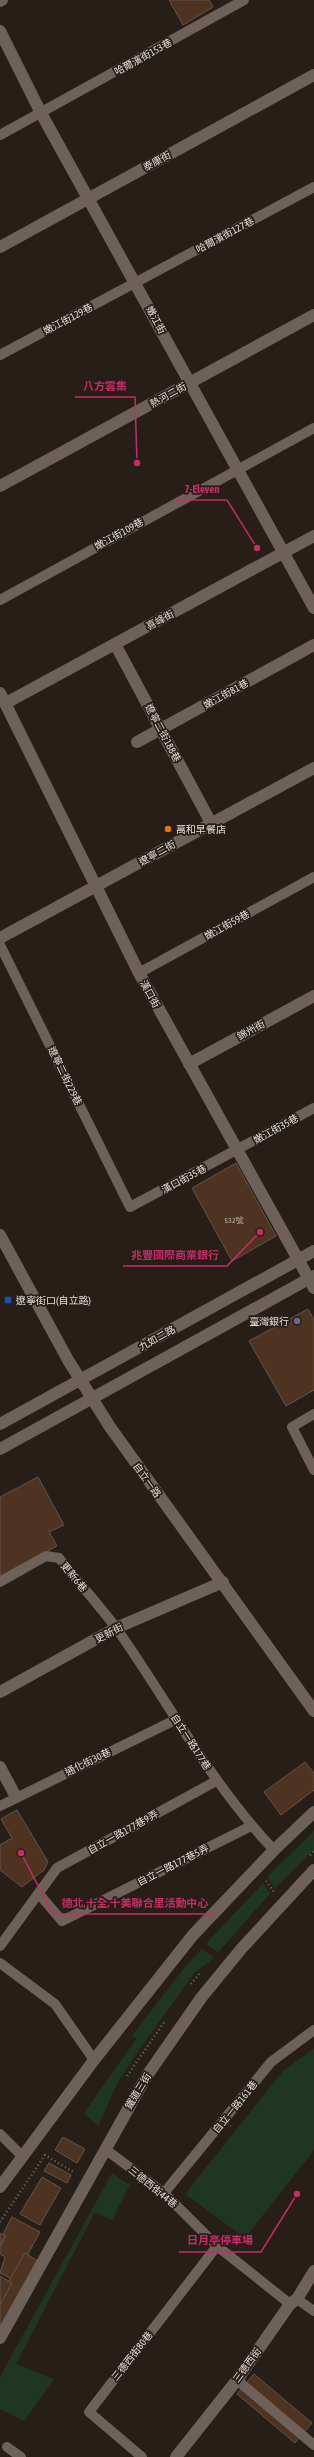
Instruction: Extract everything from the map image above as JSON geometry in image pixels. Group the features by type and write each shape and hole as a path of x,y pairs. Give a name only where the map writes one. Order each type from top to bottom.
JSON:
{"street":[{"name":"嫩江街","path":"0,31 42,113 135,284 314,608"},
{"name":"泰康街","path":"0,247 314,75"},
{"name":"熱河二街","path":"0,486 314,315"},
{"name":"喜峰街","path":"3,698 115,644 314,536"},
{"name":"遼寧二街188巷","path":"115,644 211,823"},
{"name":"嫩江街81巷","path":"137,742 314,645"},
{"name":"漢口街","path":"3,698 139,973 297,1260 312,1281"},
{"name":"遼寧二街","path":"0,938 314,768"},
{"name":"錦州街","path":"189,1064 314,996"},
{"name":"自立一路","path":"0,1235 92,1399 148,1482 223,1582 314,1711"},
{"name":"九如二路","path":"0,1424 314,1251"},
{"path":"0,1449 312,1281"},
{"name":"更新街","path":"0,1692 116,1628 223,1582"},
{"path":"0,1767 16,1798"},
{"path":"0,2187 94,2060 193,1935 274,1850 314,1812"},
{"name":"鐵道三街","path":"0,2338 146,2077 201,1998 242,1948 314,1870"},
{"name":"三德西街","path":"176,2457 237,2380 314,2271"}],"lane":[{"name":"哈爾濱街153巷","path":"0,135 244,0"},
{"name":"哈爾濱街127巷","path":"135,284 314,187"},
{"name":"嫩江街129巷","path":"0,355 135,284"},
{"name":"嫩江街109巷","path":"0,600 237,468 314,428"},
{"name":"嫩江街59巷","path":"139,973 314,877"},
{"name":"遼寧二街229巷","path":"0,945 130,1207"},
{"name":"嫩江街35巷","path":"237,1151 314,1108"},
{"name":"漢口街35巷","path":"130,1207 237,1151"},
{"path":"314,1414 292,1426 314,1470"},
{"name":"更新6巷","path":"0,1582 46,1556 59,1558 116,1628"},
{"name":"自立一路177巷","path":"116,1628 177,1719 216,1781 251,1826 274,1850"},
{"name":"通化街30巷","path":"0,1806 177,1719"},
{"name":"自立一路177巷9弄","path":"0,1946 58,1868 216,1781"},
{"name":"自立一路177巷5弄","path":"38,1894 62,1920 251,1826"},
{"path":"0,1963 55,2004 94,2060"},
{"name":"自立一路161巷","path":"164,2193 271,2062 314,2030"},
{"path":"0,2134 22,2156"},
{"name":"三德西街44巷","path":"105,2149 164,2193 217,2246 293,2301 314,2311"},
{"name":"三德西街80巷","path":"142,2457 89,2412 217,2246"},
{"path":"237,2380 314,2445"},
{"path":"7,2446 21,2457"}],"path":[{"path":"266,1881 274,1892"},
{"path":"0,2222 45,2155 79,2175"}],"green space":[{"path":"314,1831 314,1849 275,1888 267,1877"},
{"path":"263,1883 270,1894 218,1952 206,1944"},
{"path":"202,1949 214,1958 195,1972 139,2050 118,2082 98,2126 84,2113 137,2038 132,2036 184,1968"},
{"path":"314,2048 314,2150 245,2238 185,2194 282,2072"},
{"path":"112,2173 130,2185 112,2220 95,2212 16,2364 54,2379 24,2421 0,2409 0,2377"}],"building":[{"path":"169,0 209,0 213,7 183,25"},
{"path":"236,1163 276,1236 232,1261 192,1188"},
{"path":"308,1309 314,1320 314,1390 286,1406 249,1341"},
{"path":"38,1477 64,1525 49,1532 57,1546 0,1576 0,1497"},
{"path":"305,1762 314,1773 314,1790 281,1815 264,1792"},
{"path":"17,1810 48,1862 44,1870 22,1887 0,1870 0,1845 12,1838 1,1819"},
{"path":"63,2137 85,2149 77,2163 55,2150"},
{"path":"49,2163 71,2175 67,2183 44,2171"},
{"path":"42,2177 61,2188 40,2225 20,2214"},
{"path":"12,2217 40,2232 14,2280 0,2273 5,2257 0,2254 0,2247 6,2236 3,2234"},
{"path":"0,2233 5,2236 0,2246"},
{"path":"25,2253 38,2261 0,2328 0,2296"},
{"path":"0,2276 12,2283 0,2305"},
{"path":"254,2374 312,2423 295,2443 237,2394"}],"place":[{"name":"八方雲集","path":"137,463"},
{"name":"7-Eleven","path":"257,548"},
{"name":"萬和早餐店","path":"168,829"},
{"name":"兆豐國際商業銀行","path":"260,1232"},
{"name":"遼寧街口(自立路)","path":"8,1300"},
{"name":"臺灣銀行","path":"297,1321"},
{"name":"德北,十全,十美聯合里活動中心","path":"21,1853"},
{"name":"日月亭停車場","path":"297,2194"}]}
